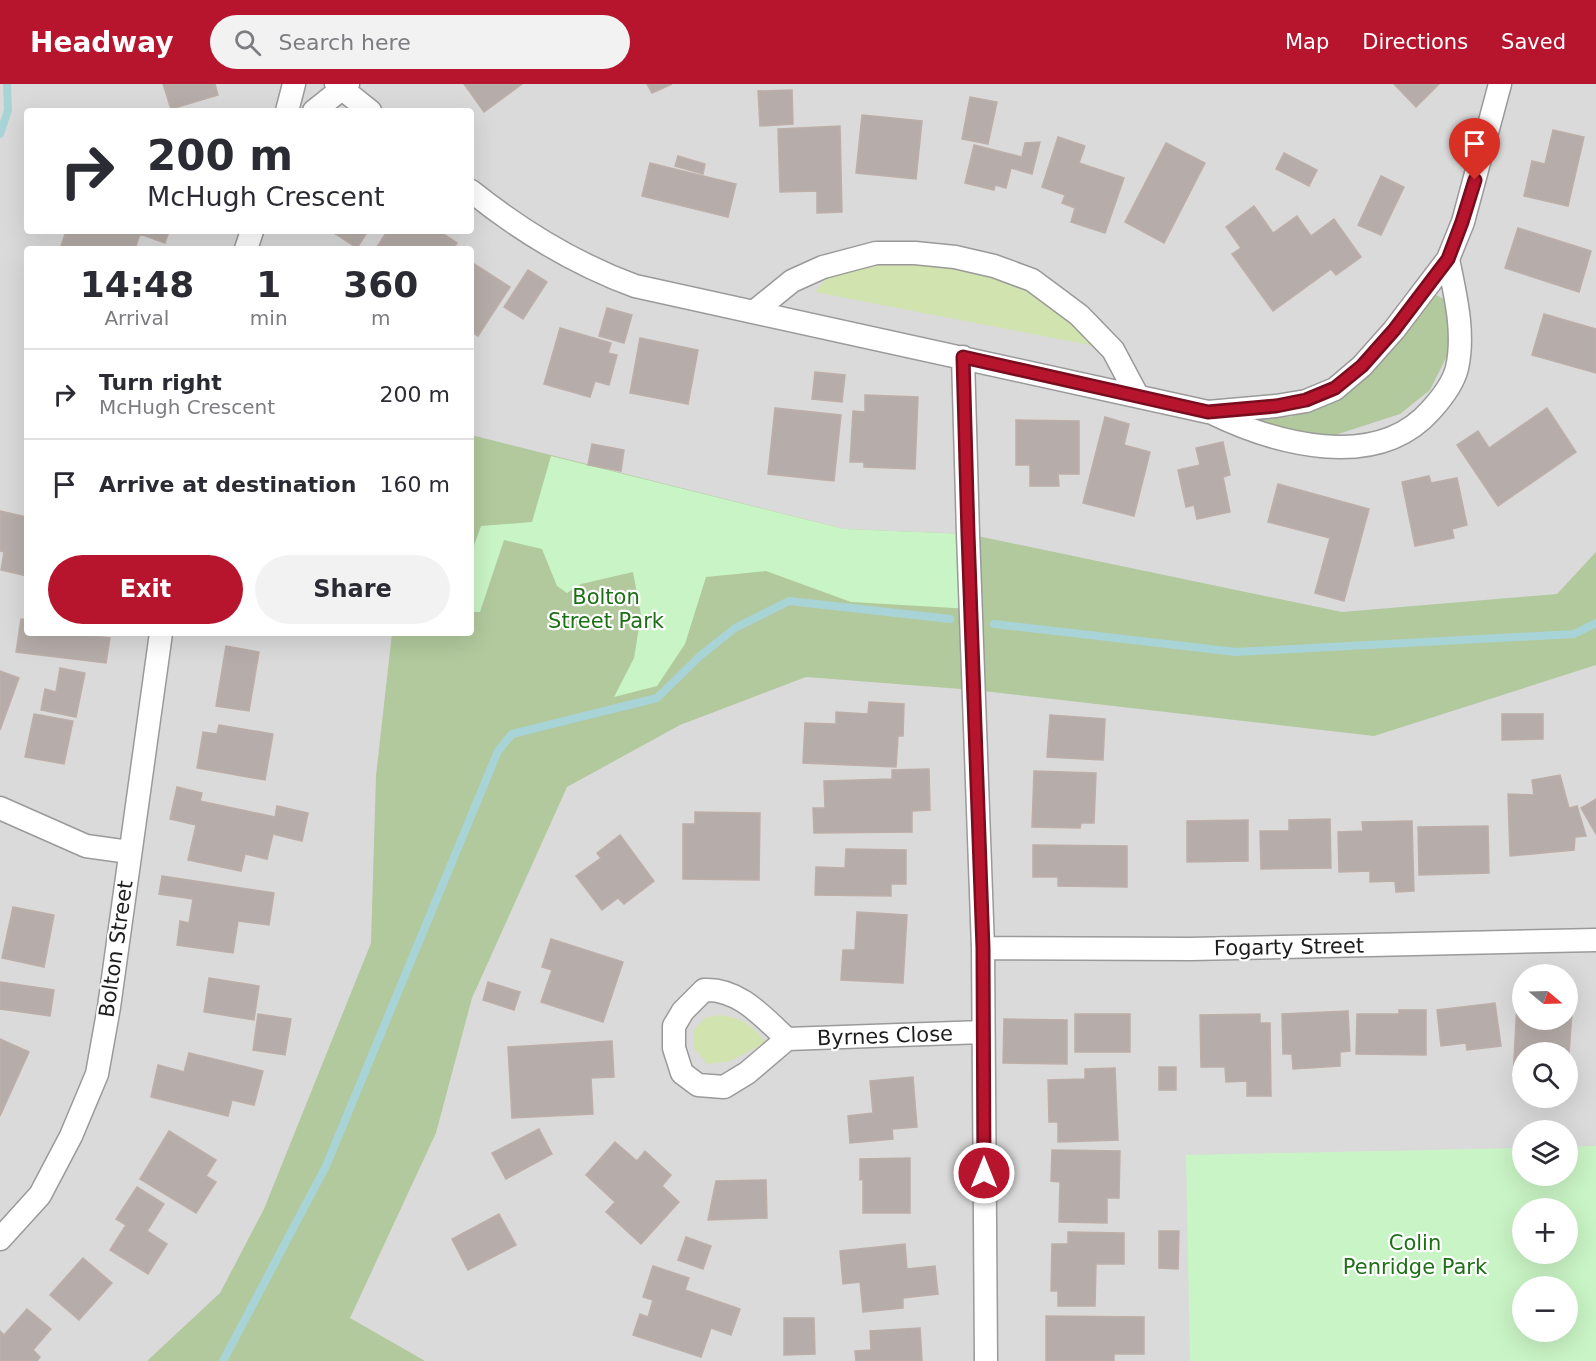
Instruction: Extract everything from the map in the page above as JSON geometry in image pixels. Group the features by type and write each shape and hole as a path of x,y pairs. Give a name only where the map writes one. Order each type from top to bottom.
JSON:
{"street":[{"path":"288,108 294,84"},
{"path":"1208,412 1276,406 1306,400 1335,388 1362,366 1394,330 1448,259 1466,212 1500,84"},
{"path":"317,108 342,86 367,108"},
{"path":"474,193 549,245 601,273 635,285 1137,395 1208,412 1240,427 1279,439 1316,446 1350,448 1377,444 1404,432 1425,418 1445,394 1456,370 1460,344 1458,312 1448,259"},
{"path":"755,311 792,281 823,267 876,253 915,253 965,259 994,266 1032,280 1079,315 1113,350 1137,395"},
{"path":"963,357 983,948 986,1361"},
{"name":"Bolton Street","path":"0,1239 40,1195 71,1136 97,1074 109,1007 161,636"},
{"path":"0,808 86,846 129,852"},
{"name":"Fogarty Street","path":"983,948 1191,949 1596,940"},
{"name":"Byrnes Close","path":"787,1039 750,1005 717,989 704,990 684,1011 674,1026 674,1048 682,1073 699,1084 724,1087 747,1073 787,1039 983,1032"}],"shaded area":[{"path":"0,84 1596,84 1596,1361 0,1361"}],"green space":[{"path":"895,258 993,272 1073,315 1100,347 815,292 833,270"},
{"path":"1434,294 1444,299 1452,317 1451,348 1430,390 1400,414 1329,437 1278,430 1242,416 1256,413 1289,417 1321,408 1345,396 1374,369"},
{"name":"Bolton Street Park","path":"474,436 844,529 968,534 1342,612 1557,594 1596,552 1596,665 1374,736 974,690 806,677 680,725 567,787 472,998 436,1133 350,1318 425,1361 147,1361 220,1293 264,1209 371,943 376,776 392,636 474,636"},
{"path":"551,456 844,529 968,534 971,609 851,602 766,571 706,577 685,644 657,686 614,697 634,658 641,615 633,572 581,584 567,593 557,586 542,549 504,540 480,612 474,612 474,546 481,526 532,522"},
{"path":"719,1015 745,1023 766,1042 731,1061 707,1064 694,1048 693,1031 705,1018"},
{"name":"Colin Penridge Park","path":"1596,1146 1596,1361 1190,1361 1186,1155 1512,1148 1512,1186 1578,1186 1578,1147"}],"building":[{"path":"163,84 215,84 218,95 171,108"},
{"path":"464,84 522,84 484,112"},
{"path":"647,84 672,84 652,93"},
{"path":"1394,84 1439,84 1416,107"},
{"path":"792,90 793,124 760,126 758,91"},
{"path":"970,97 997,102 988,144 962,139"},
{"path":"862,115 922,121 916,179 856,173"},
{"path":"840,126 842,212 817,213 817,191 780,192 778,129"},
{"path":"1553,130 1584,137 1568,206 1524,196 1532,161 1545,164"},
{"path":"1058,137 1085,146 1079,163 1124,178 1105,233 1071,222 1075,208 1062,203 1065,195 1042,187"},
{"path":"1040,142 1032,174 1011,168 1006,188 995,185 994,190 965,183 974,145 1022,157 1025,143"},
{"path":"1166,143 1205,163 1164,243 1125,222"},
{"path":"1284,153 1317,170 1309,186 1276,169"},
{"path":"678,156 705,164 703,174 675,166"},
{"path":"650,163 736,184 728,217 642,196"},
{"path":"1381,176 1404,187 1381,235 1358,225"},
{"path":"1254,206 1273,233 1297,216 1311,236 1334,219 1361,257 1336,275 1331,269 1273,311 1232,254 1241,248 1226,227"},
{"path":"1518,228 1591,251 1579,292 1505,268"},
{"path":"65,234 140,234 136,246 61,246"},
{"path":"140,234 168,234 165,243"},
{"path":"336,234 366,234 358,246 354,246"},
{"path":"385,234 444,234 457,243 455,246 378,246"},
{"path":"474,264 510,287 478,336 474,334"},
{"path":"528,270 547,282 523,319 504,307"},
{"path":"607,308 632,315 624,343 599,336"},
{"path":"1544,314 1596,329 1596,373 1532,355"},
{"path":"560,328 611,343 608,353 617,355 609,385 595,381 590,397 544,384"},
{"path":"640,338 698,350 688,404 630,393"},
{"path":"815,372 845,375 842,402 812,399"},
{"path":"865,395 918,397 915,469 864,467 864,462 850,462 853,411 865,412"},
{"path":"775,408 841,415 834,481 768,474"},
{"path":"1547,408 1576,452 1498,506 1457,445 1478,431 1489,448"},
{"path":"1105,417 1129,424 1124,445 1150,452 1134,516 1083,503"},
{"path":"1016,420 1079,421 1079,474 1058,474 1059,486 1030,486 1030,465 1016,465"},
{"path":"1223,442 1230,475 1223,477 1230,512 1197,519 1194,505 1186,507 1178,470 1200,465 1196,448"},
{"path":"592,444 624,450 621,471 588,465"},
{"path":"1429,476 1431,483 1457,478 1467,525 1452,529 1454,538 1415,546 1402,482"},
{"path":"1278,484 1369,509 1344,601 1315,593 1330,538 1268,522"},
{"path":"0,511 24,516 24,575 1,570 4,552 0,551"},
{"path":"21,619 24,620 24,636 110,638 106,663 16,652"},
{"path":"226,646 259,652 249,711 216,706"},
{"path":"60,668 85,673 76,717 41,710 45,689 56,692"},
{"path":"0,671 19,678 0,730"},
{"path":"869,702 904,704 903,736 898,736 896,767 803,763 805,723 836,724 836,712 868,714"},
{"path":"34,714 73,721 64,764 25,757"},
{"path":"1502,714 1543,714 1543,739 1502,740"},
{"path":"1050,715 1105,719 1103,760 1047,757"},
{"path":"219,725 273,734 265,780 197,768 203,732 217,734"},
{"path":"929,769 930,810 912,811 912,832 814,833 813,808 825,808 824,781 892,779 892,770"},
{"path":"1034,771 1096,773 1094,823 1081,823 1080,828 1032,827"},
{"path":"1560,775 1569,808 1577,806 1586,836 1575,837 1574,850 1510,856 1508,794 1534,795 1532,780"},
{"path":"177,787 202,793 200,801 275,817 277,806 308,813 302,841 273,834 267,859 245,854 241,871 188,860 196,825 170,819"},
{"path":"1596,799 1596,834 1581,808"},
{"path":"695,812 760,813 759,880 683,879 683,824 695,824"},
{"path":"1330,819 1331,868 1261,869 1260,831 1289,831 1289,820"},
{"path":"1248,820 1248,861 1187,862 1187,821"},
{"path":"1412,821 1414,891 1396,892 1395,881 1370,882 1370,871 1339,872 1338,832 1363,831 1362,822"},
{"path":"1488,826 1489,873 1419,875 1418,827"},
{"path":"620,835 654,881 624,904 618,898 602,910 576,876 601,858 597,853"},
{"path":"1033,845 1127,846 1127,887 1058,886 1058,877 1033,877"},
{"path":"846,849 906,850 906,884 891,884 891,896 815,895 816,867 845,868"},
{"path":"162,876 274,893 269,925 238,921 233,953 177,945 180,921 189,923 193,899 159,894"},
{"path":"13,907 54,915 44,967 2,958"},
{"path":"857,912 907,915 903,983 841,980 843,950 855,950"},
{"path":"551,939 623,962 603,1022 541,1002 552,970 542,967"},
{"path":"209,978 259,986 254,1020 204,1012"},
{"path":"0,982 54,990 50,1016 0,1009"},
{"path":"488,982 520,992 514,1010 483,1000"},
{"path":"1495,1003 1501,1046 1467,1050 1466,1043 1441,1046 1437,1010"},
{"path":"1399,1010 1426,1010 1426,1055 1356,1054 1357,1014 1399,1014"},
{"path":"1348,1011 1350,1051 1340,1052 1340,1066 1293,1069 1292,1054 1283,1054 1282,1014"},
{"path":"258,1014 291,1019 285,1055 253,1050"},
{"path":"1075,1014 1130,1014 1130,1052 1075,1052"},
{"path":"1260,1014 1260,1023 1270,1023 1271,1096 1247,1096 1247,1081 1226,1082 1225,1067 1201,1067 1200,1015"},
{"path":"1004,1019 1067,1020 1067,1064 1003,1063"},
{"path":"1516,1030 1571,1030 1570,1042 1515,1042"},
{"path":"0,1039 29,1052 0,1116"},
{"path":"612,1041 614,1077 591,1078 593,1114 512,1118 508,1047"},
{"path":"189,1053 263,1071 254,1105 232,1100 228,1116 151,1097 158,1065 184,1072"},
{"path":"1159,1067 1176,1067 1176,1090 1159,1090"},
{"path":"1115,1068 1118,1140 1058,1142 1058,1122 1049,1122 1048,1080 1085,1079 1085,1069"},
{"path":"913,1077 917,1127 892,1129 893,1139 850,1143 848,1116 873,1113 870,1081"},
{"path":"539,1129 552,1154 506,1179 492,1153"},
{"path":"169,1131 216,1160 206,1176 216,1182 196,1213 140,1179"},
{"path":"615,1142 637,1161 645,1151 671,1175 662,1186 679,1202 641,1244 606,1212 615,1202 586,1175"},
{"path":"1052,1150 1120,1151 1119,1198 1107,1198 1107,1223 1059,1222 1060,1182 1051,1181"},
{"path":"910,1158 910,1213 863,1213 863,1179 860,1180 860,1159"},
{"path":"766,1180 767,1218 708,1220 716,1181"},
{"path":"137,1187 164,1204 147,1231 167,1244 148,1274 110,1250 126,1225 116,1219"},
{"path":"499,1214 516,1245 468,1270 452,1239"},
{"path":"1159,1231 1179,1231 1178,1269 1159,1268"},
{"path":"1068,1232 1124,1233 1124,1264 1096,1264 1095,1306 1058,1306 1058,1291 1051,1291 1052,1244 1068,1244"},
{"path":"686,1237 711,1246 703,1269 678,1260"},
{"path":"905,1244 907,1269 935,1266 938,1294 903,1298 903,1308 863,1312 860,1282 843,1284 840,1251"},
{"path":"83,1258 112,1283 79,1320 50,1295"},
{"path":"653,1266 689,1278 685,1290 740,1309 731,1335 711,1328 701,1357 633,1335 640,1314 648,1317 653,1300 643,1297"},
{"path":"27,1309 51,1329 33,1350 40,1357 37,1361 0,1361 0,1331 4,1335"},
{"path":"1046,1316 1144,1317 1144,1354 1114,1354 1114,1361 1046,1361"},
{"path":"784,1318 814,1318 815,1354 784,1355"},
{"path":"920,1328 922,1361 856,1361 855,1351 871,1350 870,1331"}],"waterway":[{"path":"0,134 8,110 7,84"},
{"path":"223,1361 326,1166 498,751 512,734 657,698 700,656 735,628 789,601 950,619"},
{"path":"994,624 1236,652 1574,634 1596,623"}],"route":[{"path":"984,1173 983,948 963,357 1208,412 1276,406 1306,400 1335,388 1362,366 1394,330 1448,259 1475,180"}]}
